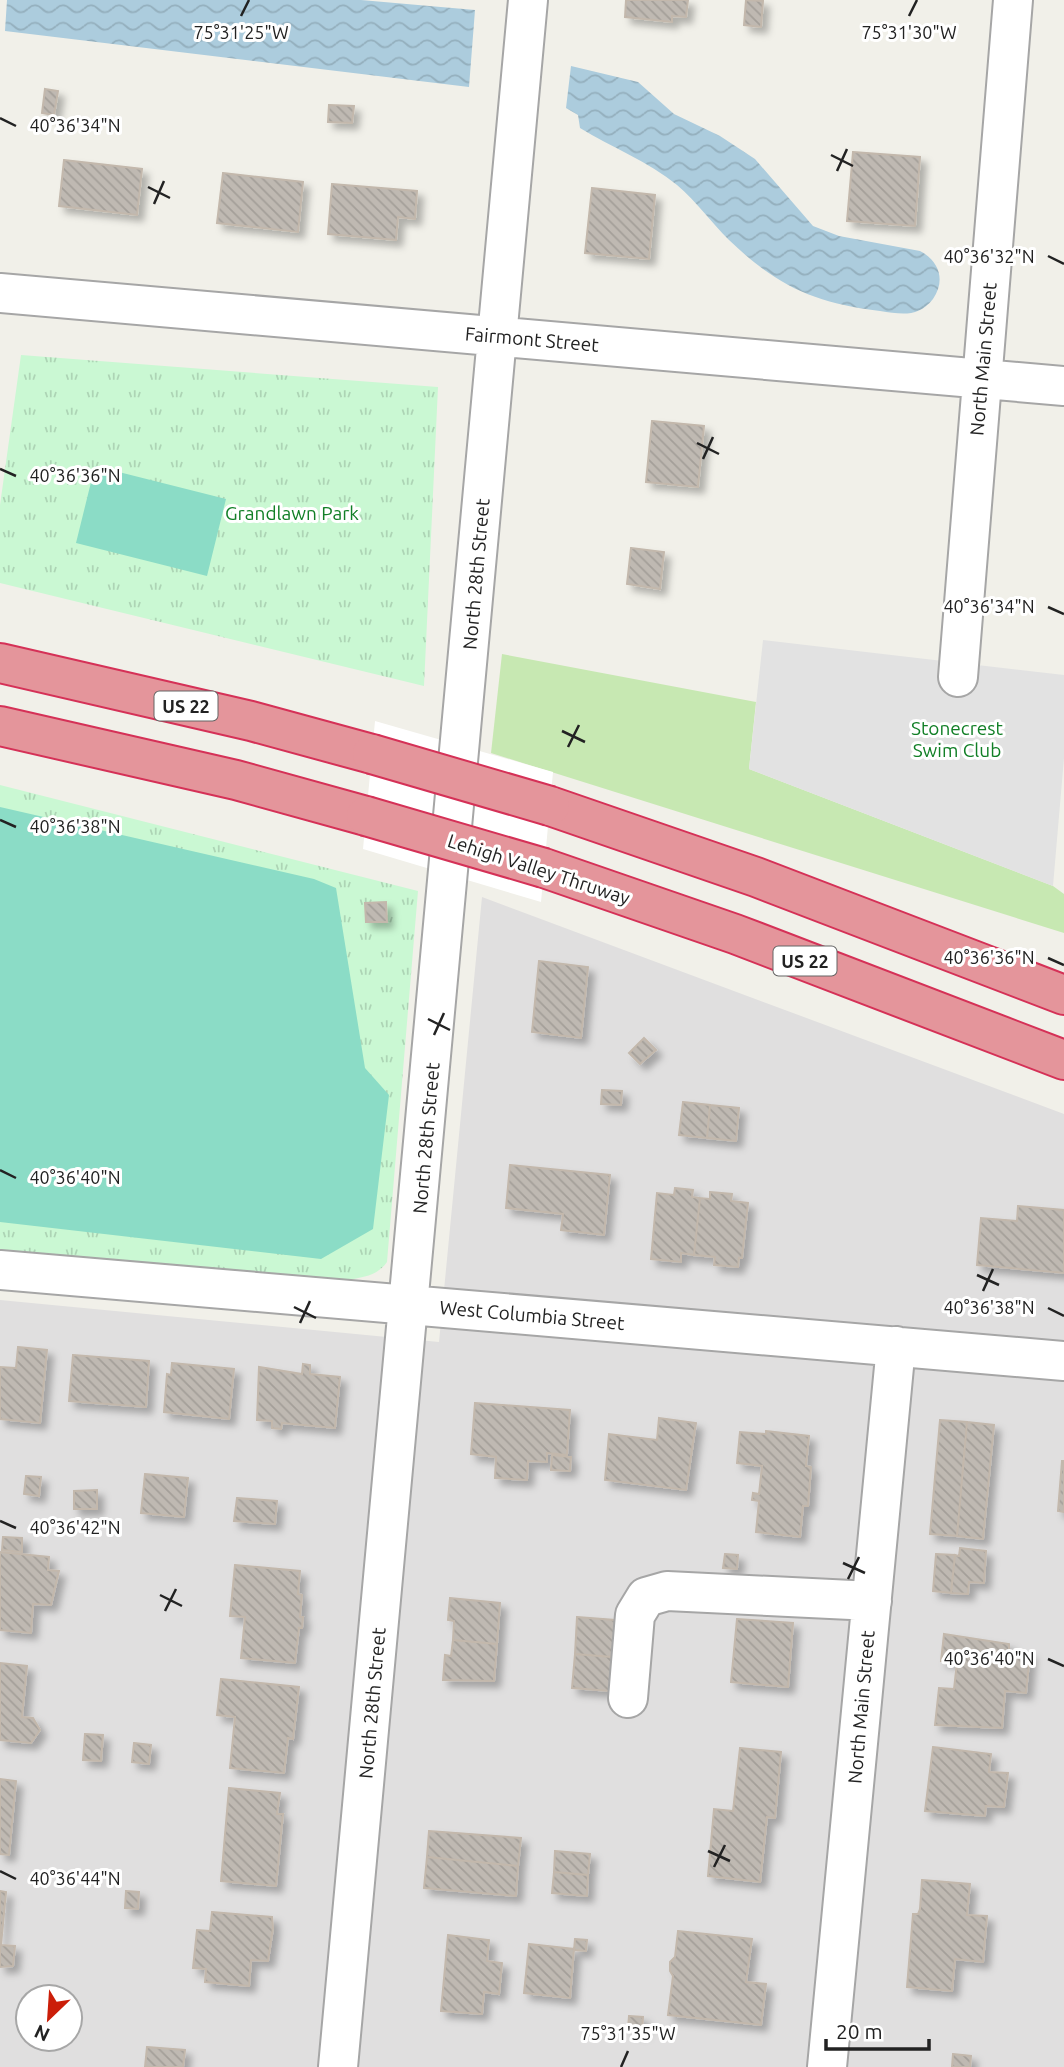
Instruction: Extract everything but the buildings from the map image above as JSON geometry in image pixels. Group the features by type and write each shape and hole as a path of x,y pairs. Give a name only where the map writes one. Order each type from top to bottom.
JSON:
{"highway":[{"name":"US 22","path":"0,663 251,721 550,806 756,877 1064,995"},
{"name":"Lehigh Valley Thruway","path":"0,726 236,780 544,868 735,934 1064,1060"}],"street":[{"name":"North 28th Street","path":"338,2067 528,0"},
{"name":"North Main Street","path":"958,677 1013,0"},
{"name":"Fairmont Street","path":"0,293 1064,386"},
{"name":"West Columbia Street","path":"0,1270 1064,1361"},
{"name":"North Main Street","path":"827,2067 896,1346"},
{"path":"628,1698 635,1615 646,1597 667,1591 872,1601"}],"shaded area":[{"name":"Stonecrest Swim Club","path":"763,640 1064,675 1064,758 1053,886 749,769"},
{"path":"482,897 1064,1114 1064,2067 0,2067 0,1300 439,1342"}],"green space":[{"name":"Grandlawn Park","path":"21,355 438,387 424,686 0,583 0,505"},
{"path":"95,466 226,499 207,576 76,543"},
{"path":"502,654 756,702 749,769 1053,886 1064,894 1064,933 491,753"},
{"path":"0,785 418,891 387,1262 379,1270 347,1280 0,1250"},
{"path":"0,807 314,879 336,888 365,1068 389,1095 373,1229 321,1259 0,1222"}],"water":[{"path":"7,0 361,0 475,10 469,87 5,31"},
{"path":"571,66 638,82 674,114 720,136 755,159 813,226 839,236 920,251 927,255 936,266 940,278 933,299 915,312 895,313 835,303 780,281 729,240 677,185 580,128 578,115 566,108"}],"pier":[{"path":"375,721 553,772 541,902 363,849"}]}
